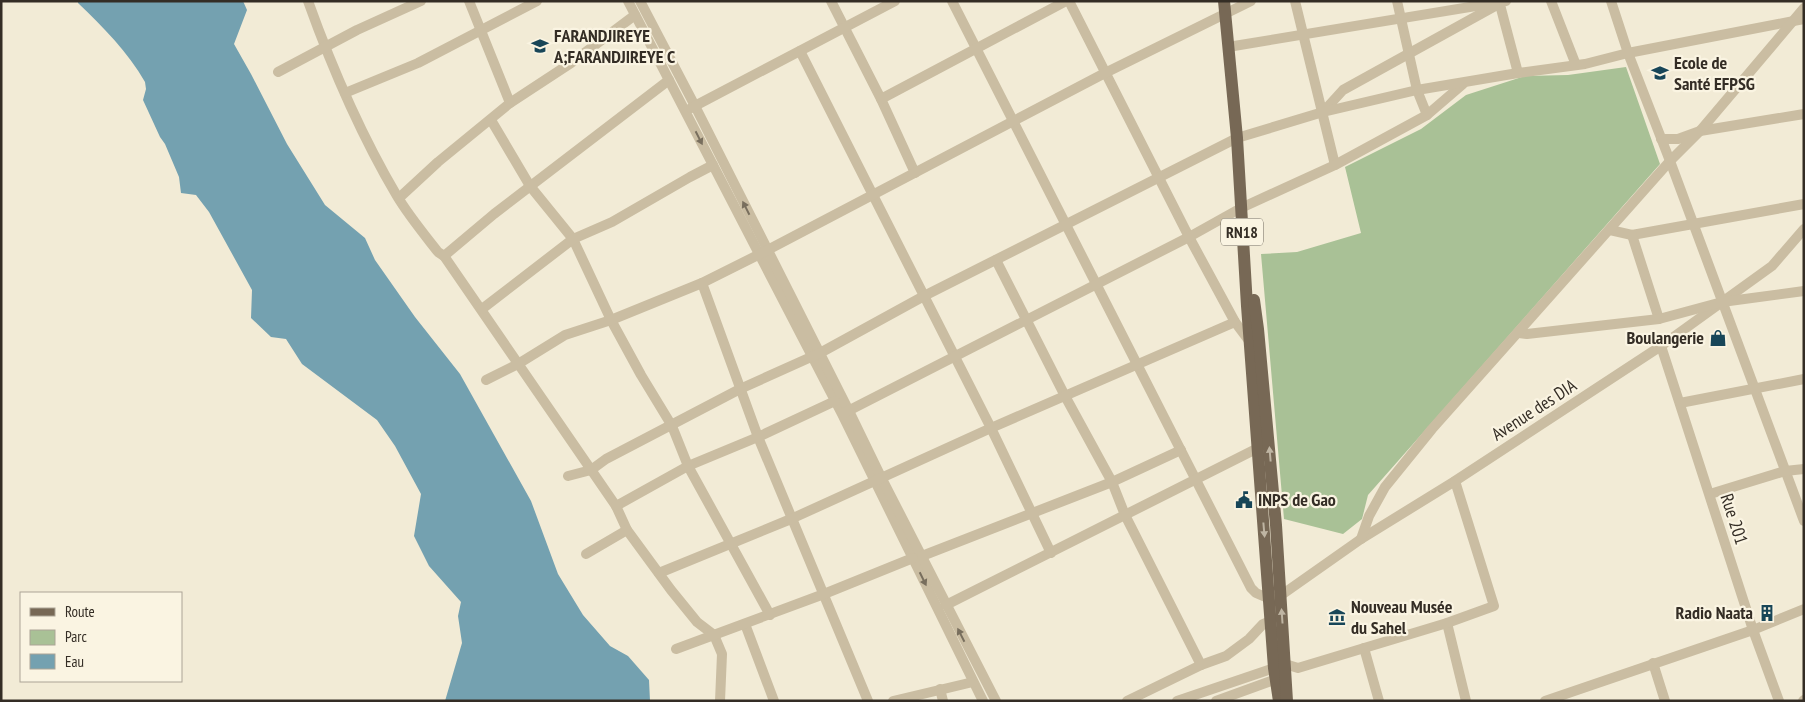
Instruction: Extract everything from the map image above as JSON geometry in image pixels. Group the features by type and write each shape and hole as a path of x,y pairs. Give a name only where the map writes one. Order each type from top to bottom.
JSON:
{"main road":[{"name":"RN18","path":"1224,1 1237,138 1259,464 1287,701"},
{"name":"RN18","path":"1241,208 1259,339 1276,525 1275,598 1270,621 1284,671 1279,701"}],"street":[{"path":"308,1 345,93 376,157 399,198 482,309 616,506 628,530 697,622 714,635 722,654 720,701"},
{"path":"278,72 326,46 421,1"},
{"path":"469,1 510,103"},
{"path":"345,93 418,63 537,1"},
{"path":"628,1 713,166 763,252"},
{"path":"640,1 695,106 763,252 846,412 918,557 983,701"},
{"path":"831,1 916,173"},
{"path":"686,111 895,1"},
{"path":"952,1 1251,588 1256,593 1275,598"},
{"path":"881,99 1067,1 1189,237 1235,322 1250,342"},
{"path":"486,380 518,364 566,335 611,320 702,283 1105,73 1251,1"},
{"path":"1295,1 1335,165"},
{"path":"1397,1 1417,90 1427,115"},
{"path":"1551,1 1576,65"},
{"path":"1611,1 1628,53 1804,521"},
{"path":"1228,47 1502,2"},
{"path":"1323,112 1343,90 1502,2"},
{"path":"1502,2 1518,73"},
{"path":"1361,538 1369,516 1385,487 1432,429 1670,162 1700,131 1804,8"},
{"path":"399,198 438,162 510,103 571,63 635,15"},
{"path":"568,476 591,470 606,459 740,389 816,355 924,296 1237,138 1323,112 1417,90 1576,65 1804,19"},
{"path":"800,51 955,356 1051,553"},
{"path":"444,256 530,186 669,80"},
{"path":"846,412 1189,237 1241,208 1335,165 1427,115 1464,83"},
{"path":"1661,139 1678,139 1700,131 1804,114"},
{"path":"491,120 530,186 573,239 611,320 672,426 688,466 770,615"},
{"path":"482,309 573,239 612,222 690,177 713,166"},
{"path":"1610,230 1632,235 1804,204"},
{"name":"Avenue des DIA","path":"1275,598 1361,538 1455,481 1662,346 1772,266 1804,229"},
{"path":"1632,235 1659,319"},
{"path":"996,260 1065,396 1112,482 1125,515 1202,665"},
{"path":"702,283 758,437 868,701"},
{"path":"1519,333 1527,334 1659,319 1722,302 1804,291"},
{"path":"659,573 791,519 991,428 1235,322"},
{"name":"Rue 201","path":"1662,346 1753,630 1779,701"},
{"path":"816,355 835,401 846,412"},
{"path":"1680,403 1754,387 1804,379"},
{"path":"616,506 688,466 758,437 835,401"},
{"path":"946,605 1258,448"},
{"path":"676,649 770,615 1031,514 1112,482 1181,450"},
{"path":"1710,494 1785,471 1804,468"},
{"path":"1177,701 1364,648 1447,623 1494,606 1455,481"},
{"path":"586,554 628,530"},
{"path":"918,557 946,605 996,701"},
{"path":"1545,701 1753,630 1804,608"},
{"path":"1127,701 1202,665 1226,656 1239,648 1263,624 1270,621"},
{"path":"1447,623 1466,701"},
{"path":"745,624 774,701"},
{"path":"1364,648 1379,701"},
{"path":"1653,663 1665,701"},
{"path":"1216,701 1284,671"},
{"path":"893,701 974,682"},
{"path":"940,690 943,701"}],"green space":[{"path":"1626,67 1660,164 1368,495 1362,519 1343,534 1284,519 1261,254 1297,252 1361,233 1345,167 1421,129 1466,95 1525,76 1568,75"}],"water":[{"path":"78,1 243,1 247,10 234,44 287,144 325,205 365,238 375,260 415,317 460,374 531,501 558,574 583,615 610,646 628,656 649,680 650,701 445,701 462,643 458,616 461,602 429,566 414,536 421,494 395,446 377,420 302,364 286,339 271,337 251,318 252,290 209,212 196,195 181,193 179,177 143,100 146,89 145,82 123,50"}],"place":[{"name":"FARANDJIREYE A;FARANDJIREYE C","path":"540,46"},
{"name":"Ecole de Santé EFPSG","path":"1660,73"},
{"name":"Boulangerie","path":"1718,338"},
{"name":"INPS de Gao","path":"1244,500"},
{"name":"Radio Naata","path":"1767,613"},
{"name":"Nouveau Musée du Sahel","path":"1337,617"}]}
